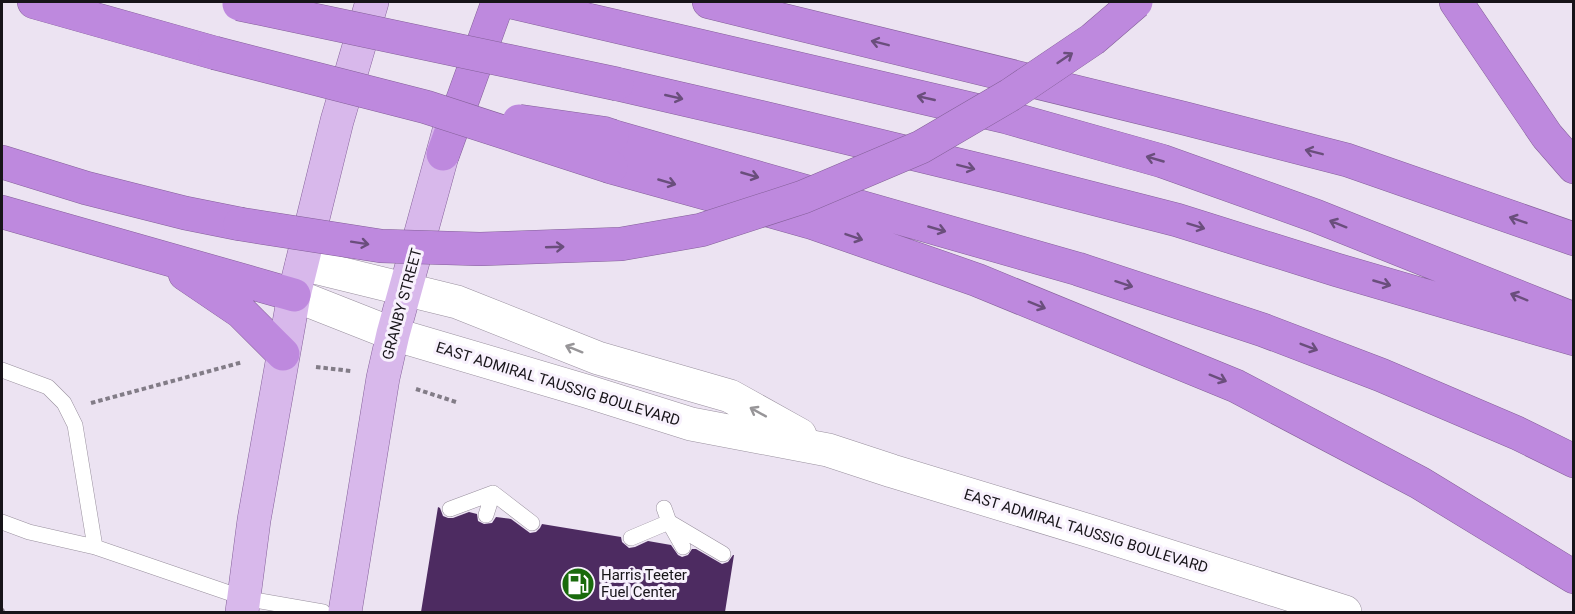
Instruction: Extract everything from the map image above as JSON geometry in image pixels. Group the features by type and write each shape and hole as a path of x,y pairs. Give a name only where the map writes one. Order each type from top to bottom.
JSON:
{"highway":[{"path":"34,2 215,53 1078,269 1263,330 1402,384 1517,433 1574,461"},
{"path":"443,154 498,2"},
{"path":"511,2 1006,117 1162,161 1316,216 1574,319"},
{"path":"710,2 1347,160 1574,239"},
{"path":"2,162 86,188 185,213 381,246 480,249 621,244 701,230 802,197 921,147 1010,95 1093,39 1136,2"},
{"path":"1456,2 1547,136 1574,167"},
{"path":"234,3 617,84 1009,177 1177,220 1574,339"},
{"path":"612,151 977,280 1236,386 1420,483 1574,577"},
{"path":"2,212 152,255 298,279"},
{"path":"152,255 214,292 241,312 283,354"}],"main road":[{"path":"243,605 254,520 298,279 337,120 372,2"},
{"name":"GRANBY STREET","path":"345,612 383,378 393,334 486,2"},
{"name":"EAST ADMIRAL TAUSSIG BOULEVARD","path":"298,279 405,290 457,302 598,358 729,396 828,450"},
{"name":"EAST ADMIRAL TAUSSIG BOULEVARD","path":"298,279 393,334 691,424 828,450 1297,605 1345,612"}],"lane":[{"path":"2,370 48,387 64,403 75,425 95,547"},
{"path":"450,509 493,493"},
{"path":"486,515 493,493"},
{"path":"493,493 532,523"},
{"path":"631,538 667,515"},
{"path":"667,515 683,547"},
{"path":"667,515 723,554"},
{"path":"2,522 29,532 95,547 243,605 323,612"}],"building":[{"name":"Harris Teeter Fuel Center","path":"438,507 443,516 448,518 469,512 477,514 478,521 484,524 492,523 496,517 511,519 530,533 536,532 542,524 621,537 622,542 629,548 648,541 671,545 682,557 688,555 692,549 696,549 722,564 728,562 734,555 725,612 421,612"}],"place":[{"name":"Harris Teeter Fuel Center","path":"578,584"}]}
